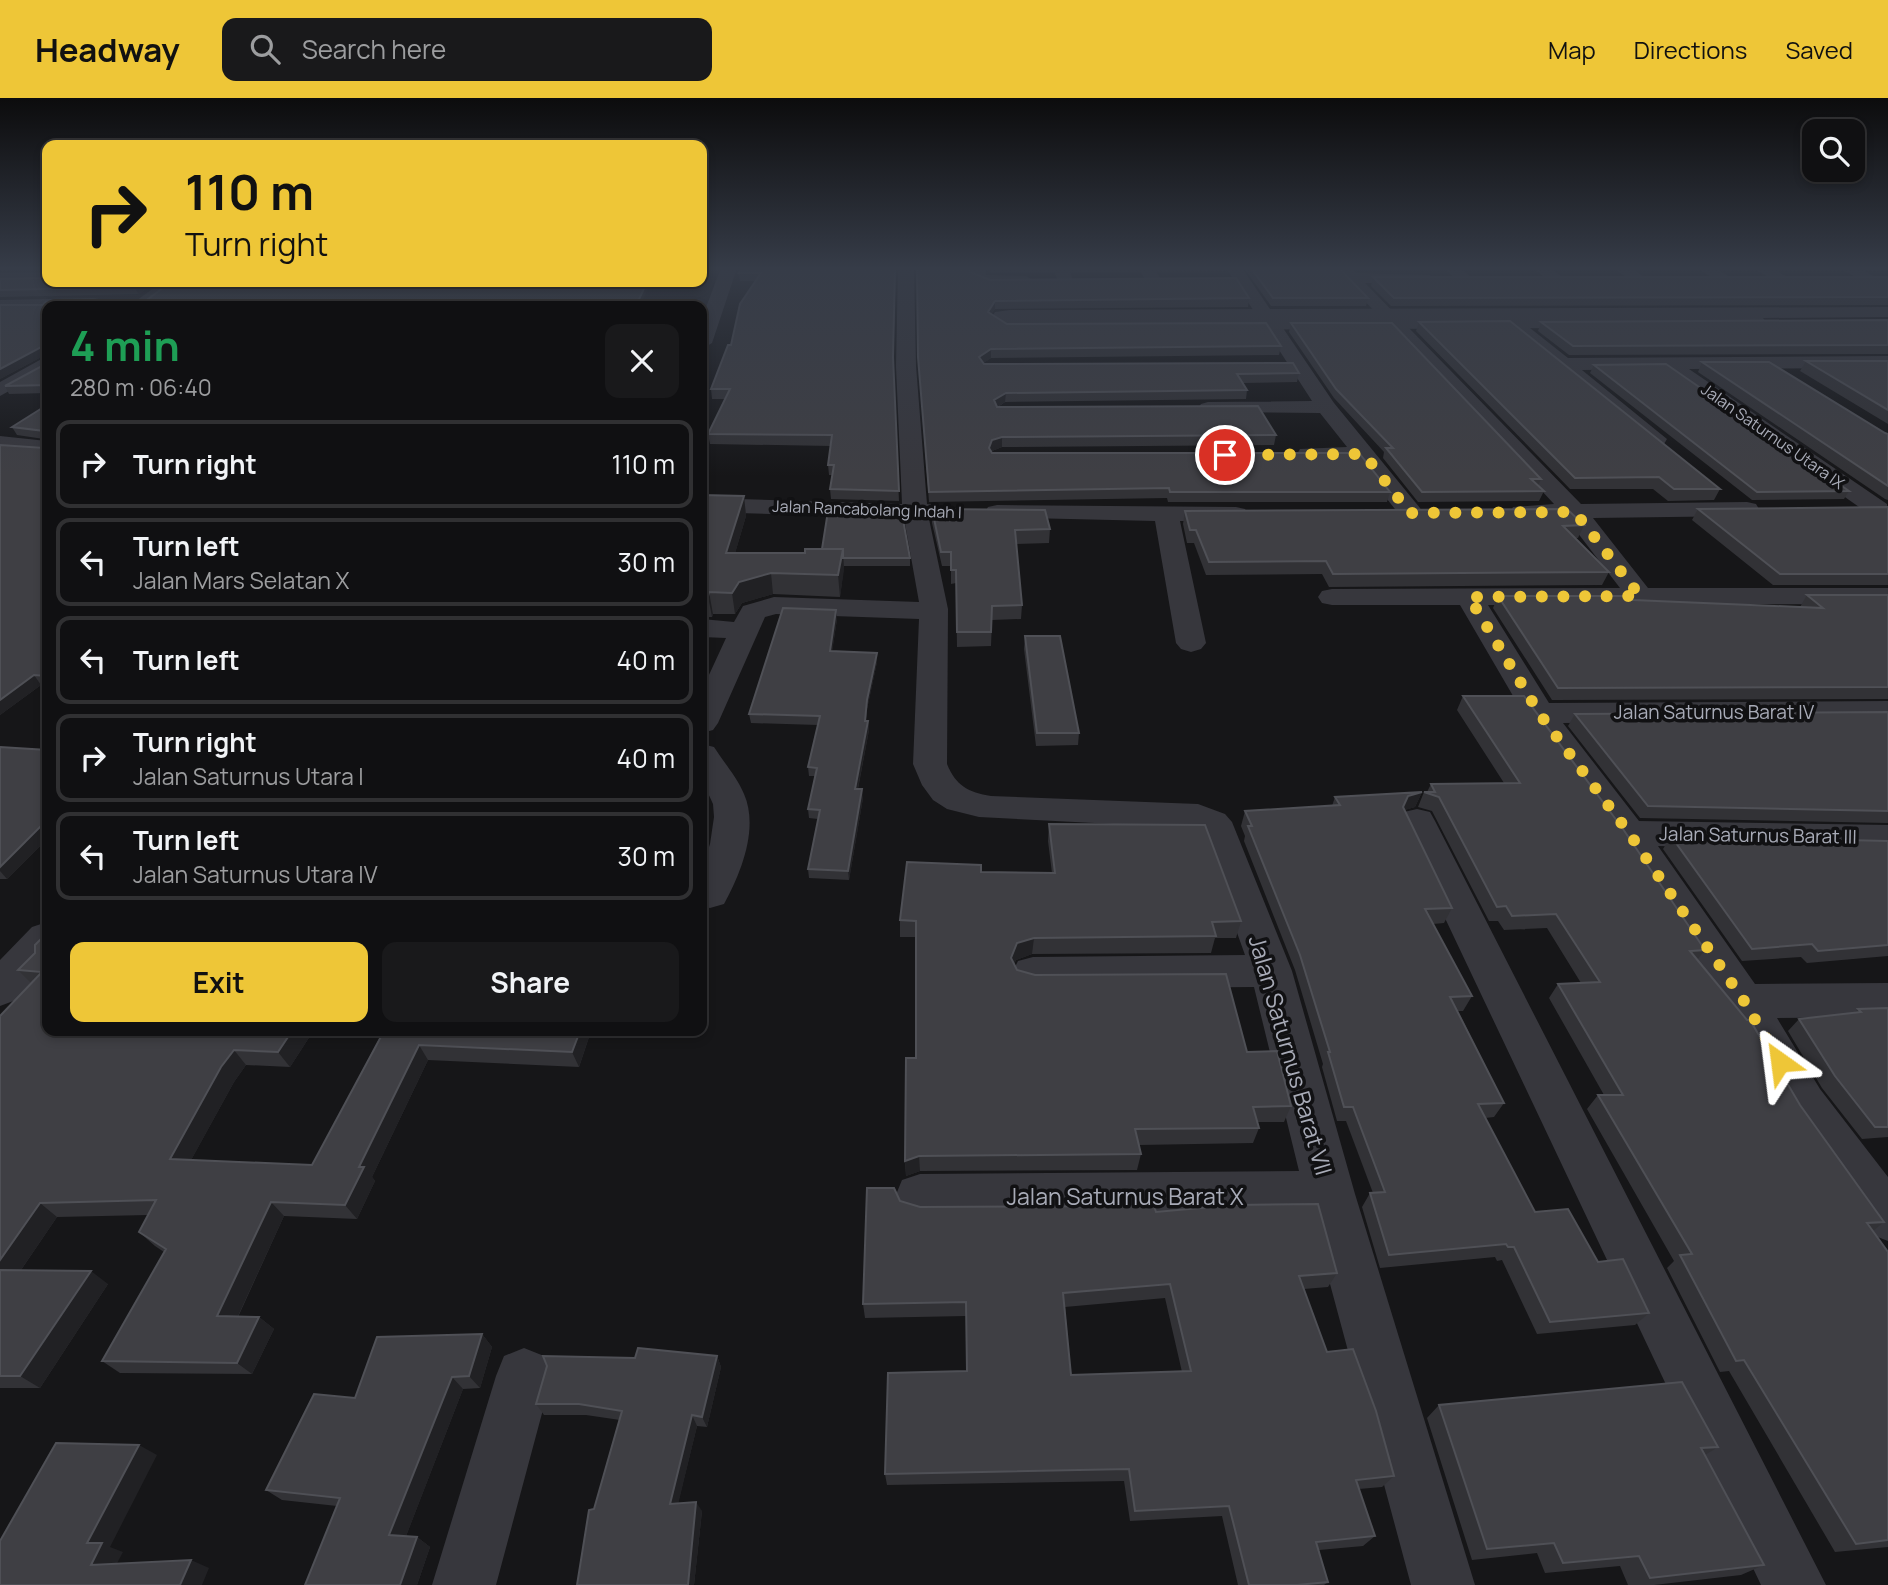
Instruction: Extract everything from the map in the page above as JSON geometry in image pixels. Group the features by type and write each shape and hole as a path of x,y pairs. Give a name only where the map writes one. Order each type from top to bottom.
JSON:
{"street":[{"path":"707,712 753,612 774,605 934,611 915,512 906,337"},
{"path":"1279,337 1326,407 1410,513"},
{"path":"1407,337 1575,512 1640,596"},
{"path":"1531,337 1670,450"},
{"path":"1564,364 1768,362 1884,365"},
{"path":"1768,362 1801,382"},
{"name":"Jalan Saturnus Utara IX","path":"1667,363 1883,509"},
{"path":"0,390 42,364"},
{"path":"1269,364 1297,364"},
{"path":"1187,409 1326,407"},
{"path":"4,446 42,448"},
{"path":"1280,455 1364,454"},
{"path":"1723,492 1744,509"},
{"name":"Jalan Rancabolang Indah I","path":"707,505 915,512 1261,513"},
{"path":"1505,512 1771,509"},
{"path":"1838,509 1883,509"},
{"path":"1383,513 1437,513"},
{"path":"1166,514 1191,643"},
{"path":"1332,597 1888,596"},
{"path":"1469,597 1539,713 1629,833 1744,1001 1804,1103 1887,1214"},
{"name":"Jalan Saturnus Barat VII","path":"934,611 930,764 940,790 960,802 990,808 1198,816 1212,823 1219,831 1271,971 1331,1194 1443,1585"},
{"path":"707,628 745,631"},
{"name":"Jalan Saturnus Barat IV","path":"1539,713 1888,710"},
{"path":"707,762 728,794 731,843 710,894"},
{"path":"1417,821 1794,1585"},
{"name":"Jalan Saturnus Barat III","path":"1629,833 1888,838"},
{"path":"0,988 42,943"},
{"path":"1033,973 1271,971"},
{"path":"1744,1001 1888,1000"},
{"name":"Jalan Saturnus Barat X","path":"920,1197 1331,1194"},
{"path":"464,1585 524,1376"}],"building":[{"path":"0,337 42,337 42,347 0,369"},
{"path":"733,337 893,337 899,491 830,489 834,465 828,465 832,435 708,434 730,389 711,389 728,345 731,345"},
{"path":"918,337 1275,337 1281,346 991,349 979,357 984,364 1293,363 1299,373 1237,374 1247,390 1006,393 994,400 997,407 1258,406 1276,435 1002,437 992,440 989,448 992,453 1359,453 1390,492 1170,492 1169,488 929,492"},
{"path":"1301,337 1406,337 1541,479 1531,479 1544,491 1422,492 1386,448 1393,448 1336,389"},
{"path":"1434,337 1530,337 1720,489 1674,489 1659,477 1575,478"},
{"path":"1562,337 1888,337 1888,345 1573,346"},
{"path":"1806,361 1888,361 1888,410"},
{"path":"1702,362 1769,362 1888,434 1888,486"},
{"path":"1666,364 1849,491 1757,492 1594,365"},
{"path":"42,366 42,385 5,386"},
{"path":"42,408 42,431 12,427"},
{"path":"0,445 42,448 42,676 34,675 0,700"},
{"path":"707,495 744,496 726,553 805,553 805,549 843,549 838,575 771,573 739,582 732,593 709,592 708,596"},
{"path":"1888,507 1888,574 1780,574 1698,509"},
{"path":"932,509 1045,510 1050,529 1015,530 1022,605 992,606 991,632 957,632 956,570 951,570 951,552 941,552"},
{"path":"1567,509 1584,525 1563,526 1609,572 1333,574 1326,561 1209,562 1196,530 1190,530 1185,511"},
{"path":"828,511 902,514 910,558 843,558 843,549 822,549"},
{"path":"1807,595 1888,595 1888,687 1558,688 1498,596 1629,596 1633,600 1823,608"},
{"path":"783,608 836,610 830,651 877,653 867,700 865,721 868,721 855,789 862,789 848,871 808,869 820,810 808,809 817,768 808,767 820,716 749,714"},
{"path":"1025,636 1060,636 1079,733 1037,733"},
{"path":"1463,696 1524,696 1623,829 1705,950 1690,951 1747,1020 1750,1020 1800,1105 1884,1222 1867,1223 1888,1252 1888,1540 1856,1544 1744,1360 1736,1361 1680,1255 1692,1254 1598,1095 1623,1095 1558,984 1600,982 1556,914 1512,916 1506,906 1497,907 1439,797 1424,792 1435,792 1431,784 1520,783"},
{"path":"1888,712 1888,811 1648,806 1575,714"},
{"path":"0,747 42,750 42,826 0,867"},
{"path":"1422,792 1408,796 1403,807 1452,908 1425,909 1472,996 1450,997 1504,1103 1478,1104 1535,1212 1568,1209 1598,1262 1623,1259 1649,1313 1550,1322 1514,1247 1508,1247 1506,1244 1389,1255 1370,1193 1385,1192 1353,1107 1344,1107 1300,955 1248,826 1252,826 1245,811 1340,805 1335,797"},
{"path":"1049,824 1205,825 1241,921 1212,922 1216,936 1034,938 1017,943 1011,958 1017,970 1035,975 1226,974 1247,1052 1277,1051 1291,1106 1253,1107 1259,1128 1135,1129 1141,1154 919,1156 905,1161 906,1058 916,1058 916,921 900,920 907,862 981,865 981,872 1055,873"},
{"path":"1671,836 1888,841 1888,945 1818,951 1812,944 1752,949"},
{"path":"42,938 42,972 18,970 35,953 35,945"},
{"path":"42,972 42,1036 289,1036 278,1052 234,1050 221,1067 170,1159 312,1165 381,1036 578,1036 572,1052 419,1045 359,1167 364,1167 345,1205 271,1202 217,1316 259,1317 237,1363 102,1361 166,1249 139,1232 156,1200 40,1203 0,1260 0,1016"},
{"path":"1888,1008 1888,1127 1875,1127 1835,1076 1799,1019 1861,1012 1858,1009"},
{"path":"867,1188 894,1188 900,1201 920,1207 1154,1206 1156,1212 1234,1205 1318,1204 1337,1273 1299,1276 1327,1352 1353,1349 1376,1411 1394,1476 1356,1480 1375,1536 1316,1542 1328,1582 1249,1585 1229,1506 1135,1511 1129,1469 885,1474 888,1373 967,1371 966,1302 863,1304","holes":["1170,1284 1191,1371 1071,1375 1063,1293"]},
{"path":"0,1270 91,1271 20,1376 0,1376"},
{"path":"482,1334 469,1376 452,1377 389,1535 417,1537 400,1585 305,1585 340,1498 266,1490 314,1394 355,1398 377,1337"},
{"path":"638,1348 717,1356 702,1417 692,1415 670,1504 696,1502 688,1585 577,1585 589,1510 594,1509 622,1411 579,1404 536,1404 547,1366 543,1356 635,1358"},
{"path":"1682,1382 1718,1447 1701,1448 1764,1565 1650,1578 1639,1556 1563,1563 1554,1543 1487,1549 1439,1405"},
{"path":"56,1443 139,1445 87,1543 102,1543 91,1565 191,1560 180,1585 0,1585 0,1541"}],"route":[{"path":"1225,455 1364,454 1410,513 1575,512 1640,596 1469,597 1539,713 1629,833 1744,1001 1780,1062"}]}
